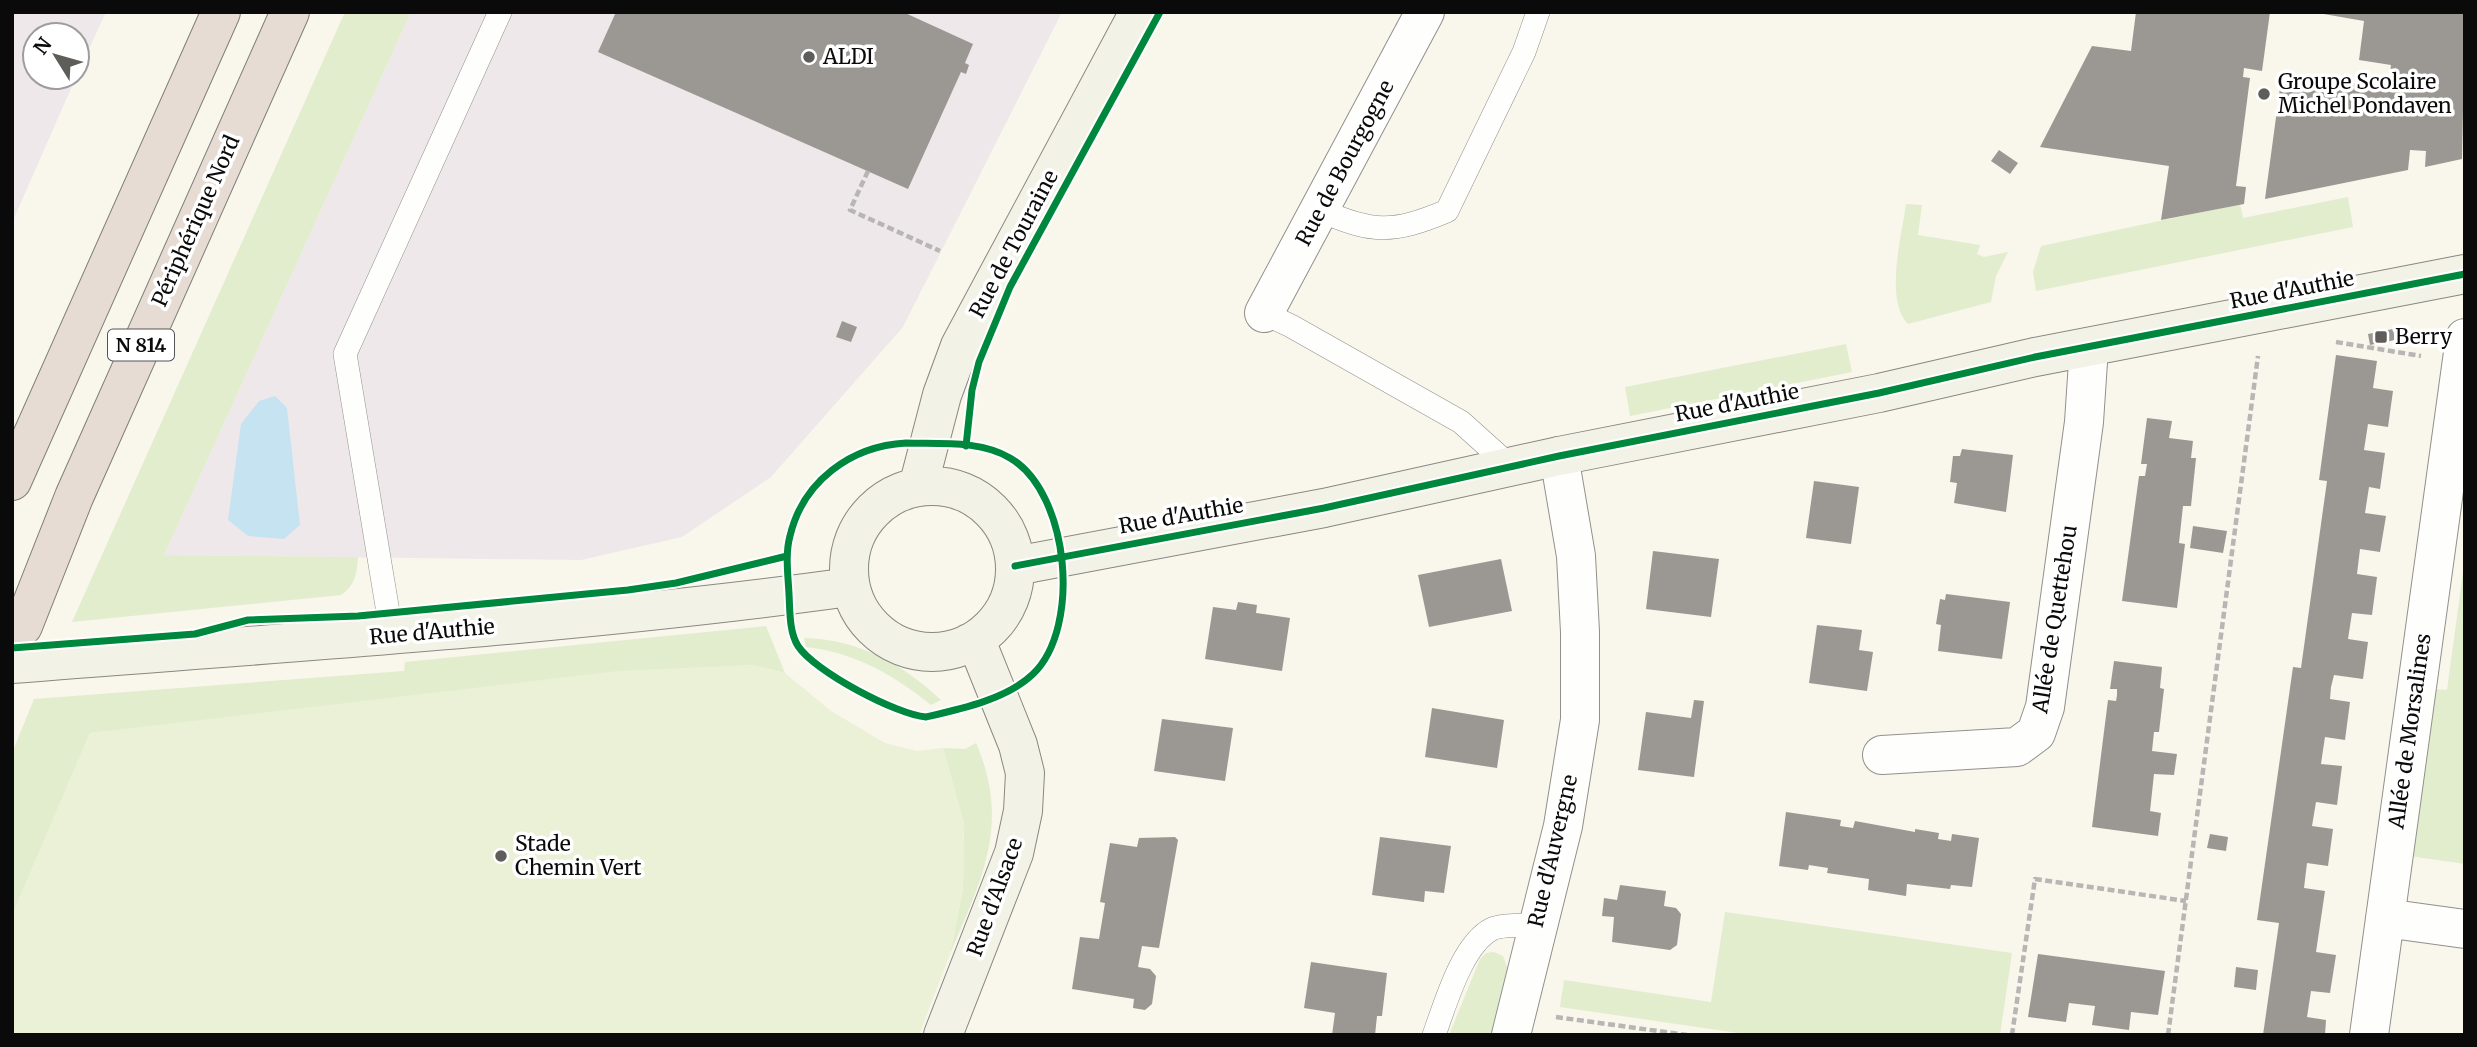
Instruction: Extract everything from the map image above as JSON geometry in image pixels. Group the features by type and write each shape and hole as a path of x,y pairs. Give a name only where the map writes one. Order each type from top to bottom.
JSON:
{"highway":[{"name":"N 814","path":"12,481 220,12"},
{"name":"Périphérique Nord","path":"23,626 74,497 290,12"}],"street":[{"name":"Rue de Touraine","path":"918,486 942,395 960,346 1139,12"},
{"name":"Rue de Bourgogne","path":"1264,313 1425,12"},
{"name":"Rue d'Authie","path":"1015,566 1324,508 1559,456 2089,347 2465,274"},
{"name":"Allée de Morsalines","path":"2369,1035 2458,429 2465,338"},
{"name":"Allée de Quettehou","path":"1882,755 2017,747 2036,733 2045,707 2084,422 2089,347"},
{"name":"Rue d'Auvergne","path":"1514,1023 1536,925 1563,826 1580,720 1580,632 1576,556 1559,456"},
{"path":"918,486 942,486 964,492 985,504 1001,522 1011,542 1015,566 1013,589 1003,611 989,630 969,643 945,651 919,651 896,644 867,620 850,587 849,564 853,542 863,522 878,506 897,493 918,486"},
{"name":"Rue d'Authie","path":"12,664 392,636 698,606 850,587"},
{"name":"Rue d'Alsace","path":"943,1035 1014,853 1023,811 1026,774 1018,745 981,653 969,643"},
{"path":"2385,918 2465,929"}],"lane":[{"path":"392,636 345,354 500,12"},
{"path":"1320,210 1349,223 1389,230 1447,211 1524,52 1538,12"},
{"path":"1264,313 1461,422 1511,467"},
{"path":"1434,1035 1465,959 1477,941 1493,929 1536,925"}],"path":[{"path":"868,171 850,210 940,251"},
{"path":"2332,342 2427,357"},
{"path":"2168,1035 2258,351"},
{"path":"2012,1035 2035,879 2186,901"},
{"path":"1514,1023 1687,1035"}],"shaded area":[{"path":"12,12 106,12 91,45 91,21 21,21 21,91 70,91 12,223"},
{"path":"411,12 1062,12 903,327 771,477 682,537 581,560 164,555"}],"green space":[{"path":"345,12 411,12 164,555 358,557 354,579 341,595 72,622"},
{"path":"2348,197 2353,227 2036,291 2033,272 2041,246 2240,204 2243,218"},
{"path":"1906,204 1922,205 1918,235 1980,245 1977,254 1984,257 2008,252 1996,276 1991,302 1908,324 1897,300 1896,284 1896,267"},
{"path":"1846,344 1852,372 1630,416 1625,387"},
{"path":"2465,557 2465,864 2410,856 2433,689 2447,690"},
{"path":"766,626 785,673 751,665 90,733 12,916 12,753 34,699 404,671 405,662"},
{"path":"804,638 842,643 878,656 911,675 941,700 931,705 903,684 873,667 841,654 806,647"},
{"name":"Stade Chemin Vert","path":"751,665 785,673 831,711 885,743 917,751 943,748 964,824 963,888 950,954 919,1035 12,1035 12,916 90,733 618,671"},
{"path":"976,743 986,772 992,825 982,875 950,954 963,888 964,824 943,748 965,749"},
{"path":"1725,912 2012,953 2000,1035 1752,1035 1560,1007 1564,980 1711,1002"},
{"path":"1494,952 1503,956 1508,970 1491,1035 1449,1035 1480,959 1486,953"}],"water":[{"path":"275,396 287,408 300,525 284,539 248,536 228,520 241,424 259,401"}],"building":[{"path":"616,12 903,12 973,44 965,63 969,65 966,74 961,72 908,189 598,52"},
{"path":"2136,12 2270,12 2262,71 2244,68 2243,77 2250,78 2236,186 2246,187 2244,204 2161,220 2169,166 2040,147 2092,46 2131,51"},
{"path":"2312,12 2465,12 2462,159 2425,167 2426,151 2410,150 2408,170 2265,199 2282,73 2388,88 2391,65 2359,60 2364,21"},
{"path":"1999,150 2018,163 2010,174 1991,161"},
{"path":"842,321 857,327 851,342 836,337"},
{"path":"2393,329 2395,340 2370,345 2368,334"},
{"path":"2336,355 2377,361 2373,388 2393,391 2388,427 2368,424 2364,450 2385,453 2380,489 2369,487 2365,513 2386,516 2380,552 2360,549 2357,574 2377,577 2372,615 2352,613 2348,639 2368,642 2363,679 2334,675 2331,687 2330,699 2350,702 2345,740 2325,737 2321,764 2342,766 2337,805 2316,802 2312,826 2333,829 2328,866 2307,863 2304,888 2325,891 2316,952 2336,955 2330,993 2311,991 2307,1017 2326,1020 2325,1035 2263,1035 2279,923 2257,920 2293,667 2301,668 2327,481 2319,480"},
{"path":"2147,418 2172,421 2169,438 2193,441 2191,458 2196,458 2191,506 2183,506 2179,543 2185,544 2177,608 2122,601 2139,476 2145,476 2147,464 2141,464"},
{"path":"1962,449 2013,455 2006,512 1954,503 1957,483 1950,482 1953,456 1960,456"},
{"path":"1814,481 1859,487 1851,544 1806,538"},
{"path":"2193,526 2227,531 2223,553 2190,548"},
{"path":"1653,551 1719,559 1711,617 1646,609"},
{"path":"1501,559 1512,611 1429,627 1418,575"},
{"path":"1946,594 2010,602 2002,659 1938,651 1941,625 1936,624 1940,599 1945,600"},
{"path":"1238,602 1257,605 1256,613 1290,618 1282,671 1205,659 1213,607 1236,610"},
{"path":"1817,625 1862,630 1859,650 1873,652 1867,691 1809,683"},
{"path":"2114,661 2162,667 2160,688 2164,689 2159,732 2154,732 2152,751 2177,754 2174,775 2154,774 2150,811 2161,813 2158,836 2092,827 2108,700 2116,701 2117,695 2117,689 2110,689"},
{"path":"1694,700 1704,701 1694,777 1638,770 1646,712 1691,718"},
{"path":"1432,708 1504,720 1497,768 1425,757"},
{"path":"1162,719 1233,728 1225,781 1154,771"},
{"path":"1786,812 1841,820 1840,826 1853,828 1855,821 1915,832 1915,829 1939,833 1938,839 1951,841 1952,834 1979,838 1972,887 1951,885 1950,889 1907,884 1906,896 1868,890 1869,879 1827,873 1828,868 1809,865 1808,870 1779,866"},
{"path":"2210,834 2228,837 2226,851 2207,848"},
{"path":"1175,837 1178,840 1159,948 1142,946 1138,967 1150,969 1156,976 1152,1004 1145,1010 1133,1008 1134,999 1072,989 1080,937 1099,939 1105,903 1100,902 1110,843 1137,847 1139,838"},
{"path":"1380,837 1451,846 1444,893 1425,891 1424,902 1372,895"},
{"path":"1620,885 1666,891 1664,906 1676,908 1681,914 1677,945 1670,950 1612,942 1614,917 1602,916 1604,898 1617,900"},
{"path":"2038,954 2165,971 2158,1015 2131,1012 2129,1030 2092,1025 2095,1006 2069,1003 2066,1022 2028,1017"},
{"path":"1311,962 1387,973 1382,1016 1377,1016 1375,1035 1332,1035 1335,1013 1304,1008"},
{"path":"2236,967 2258,970 2256,990 2234,987"}],"cycle path":[{"path":"966,446 972,390 979,362 1010,287 1160,12"},
{"path":"1015,566 1324,508 1559,456 1879,393 2035,357 2465,274"},
{"path":"906,443 973,446 986,448 1010,458 1030,475 1045,499 1056,529 1062,561 1063,594 1058,625 1049,653 1033,674 997,696 926,717 896,709 877,700 821,667 798,646 790,614 788,543 796,516 806,499 818,483 849,459 866,451 906,443"},
{"path":"12,648 195,634 248,620 358,616 628,590 676,583 787,556"}],"place":[{"name":"ALDI","path":"809,57"},
{"name":"Groupe Scolaire Michel Pondaven","path":"2264,94"},
{"name":"Berry","path":"2381,337"},
{"name":"Stade Chemin Vert","path":"501,856"}]}
